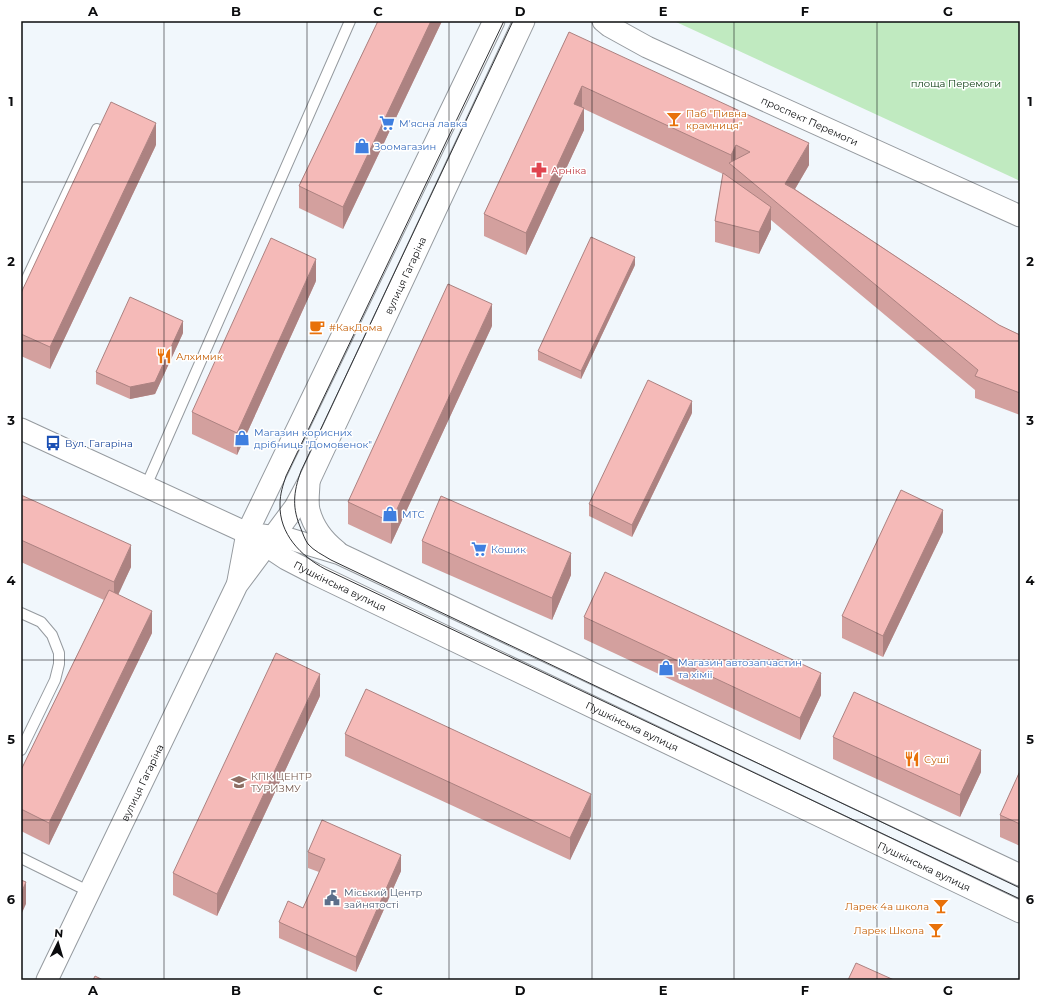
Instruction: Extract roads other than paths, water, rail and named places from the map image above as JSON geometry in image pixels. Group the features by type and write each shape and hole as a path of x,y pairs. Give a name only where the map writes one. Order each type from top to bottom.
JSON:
{"street":[{"name":"вулиця Гагаріна","path":"237,585 247,533 494,21"},
{"name":"вулиця Гагаріна","path":"47,980 237,585 295,507 309,481 524,21"},
{"name":"проспект Перемоги","path":"603,21 608,26 647,47 1020,216"},
{"name":"Пушкінська вулиця","path":"21,429 247,533 270,541 307,543 340,554 1020,875"},
{"path":"309,481 309,510 318,530 328,544 340,554"},
{"name":"Пушкінська вулиця","path":"270,541 286,559 322,578 1020,912"}],"lane":[{"path":"146,486 350,21"},
{"path":"21,291 97,129"},
{"path":"21,613 41,622 52,635 59,653 59,664 55,680 21,750"},
{"path":"21,858 90,892"}],"tram line":[{"path":"504,21 286,476 281,493 280,504 283,525 287,534 300,551 316,564 325,569 1020,899"},
{"path":"513,21 301,471 296,486 295,507 304,537 310,546 331,560 1020,888"}],"place":[{"name":"Паб \"Пивна крамниця\"","path":"674,119"},
{"name":"М'ясна лавка","path":"387,123"},
{"name":"Зоомагазин","path":"362,146"},
{"name":"Арніка","path":"539,170"},
{"name":"#КакДома","path":"317,327"},
{"name":"Алхимик","path":"164,356"},
{"name":"Магазин корисних дрібниць \"Домовенок\"","path":"242,438"},
{"name":"Вул. Гагаріна","path":"53,443"},
{"name":"МТС","path":"390,514"},
{"name":"Кошик","path":"479,549"},
{"name":"Магазин автозапчастин та хімії","path":"666,668"},
{"name":"Суші","path":"912,759"},
{"name":"КПК ЦЕНТР ТУРИЗМУ","path":"239,782"},
{"name":"Міський Центр зайнятості","path":"332,898"},
{"name":"Ларек 4а школа","path":"941,906"},
{"name":"Ларек Школа","path":"936,930"}],"park label":[{"name":"площа Перемоги","path":"956,83"}]}
